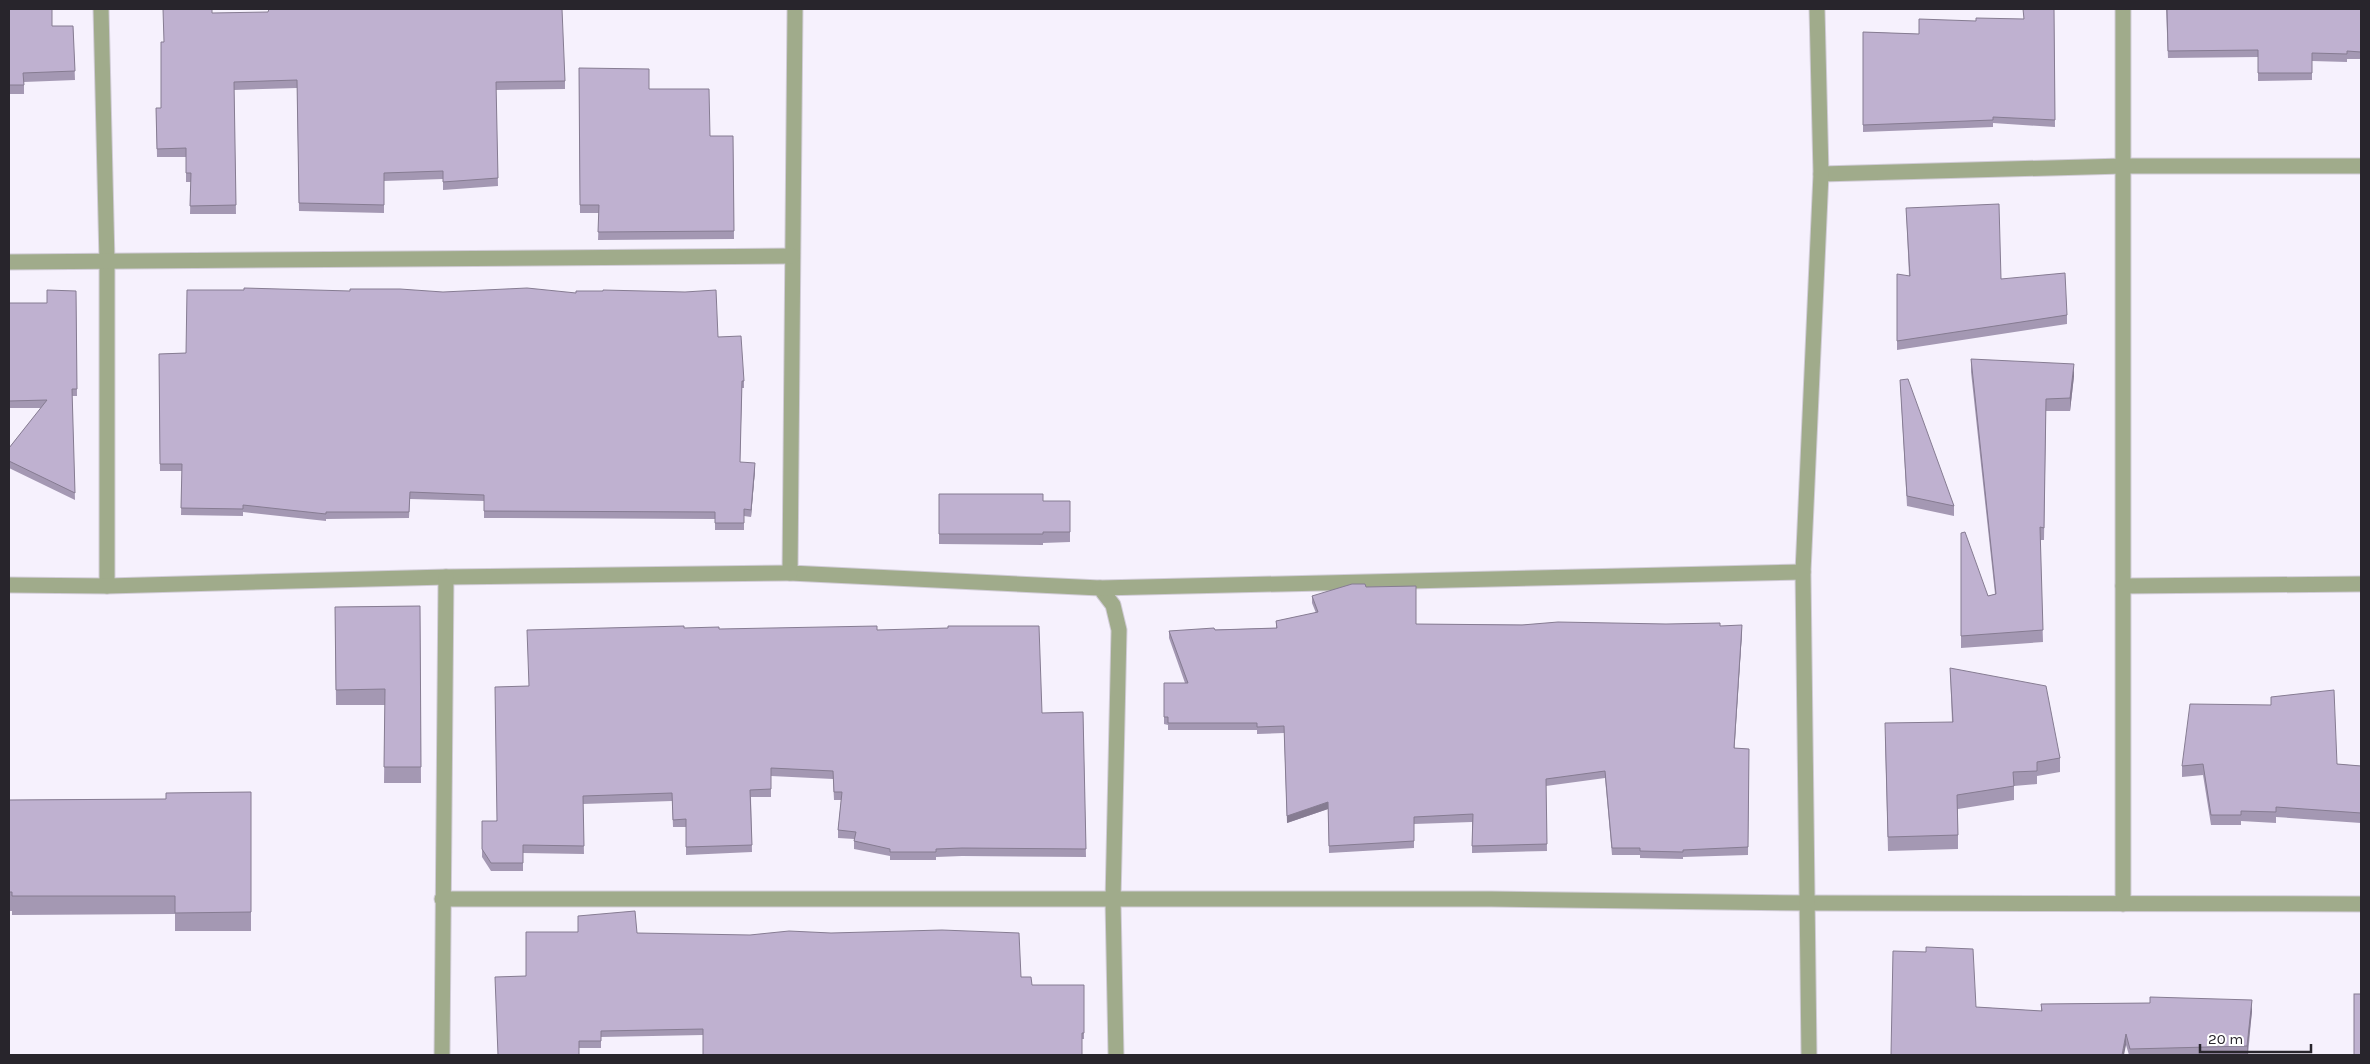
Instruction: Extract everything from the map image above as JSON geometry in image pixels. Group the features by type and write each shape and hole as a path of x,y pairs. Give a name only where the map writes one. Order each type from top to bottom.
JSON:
{"street":[{"path":"101,9 107,261 107,586"},
{"path":"790,573 795,9"},
{"path":"1810,1055 1804,572 1821,174 1816,9"},
{"path":"2123,904 2124,9"},
{"path":"1821,174 2123,166 2361,166"},
{"path":"9,262 792,256"},
{"path":"9,584 107,586 446,577 790,573 1100,588 1804,572"},
{"path":"442,1055 446,577"},
{"path":"2123,586 2361,584"},
{"path":"1100,588 1114,605 1119,630 1113,900 1116,1055"},
{"path":"442,899 1490,899 1807,903 2361,904"}],"building":[{"path":"9,9 52,9 52,26 73,26 75,71 23,73 24,85 9,85"},
{"path":"163,9 212,9 212,13 268,12 269,9 562,9 565,81 496,82 498,178 443,182 443,171 384,173 384,205 299,203 297,80 234,82 236,205 190,206 191,173 186,173 186,148 157,149 156,108 161,108 161,42 164,42"},
{"path":"2023,9 2054,9 2055,120 1993,117 1993,120 1863,125 1863,32 1919,34 1919,19 1976,21 1976,18 2024,19"},
{"path":"2167,9 2361,9 2361,52 2347,51 2347,54 2312,53 2312,73 2258,73 2258,50 2168,51"},
{"path":"579,68 649,69 649,89 709,89 710,136 733,136 734,231 598,232 599,205 580,205"},
{"path":"1999,204 2001,279 2065,273 2067,315 1897,341 1897,274 1910,276 1906,208"},
{"path":"244,288 350,291 350,289 400,289 443,292 527,288 576,293 576,291 603,290 685,292 716,290 718,337 741,336 744,381 742,381 740,462 755,463 751,510 744,509 744,523 715,523 715,512 484,511 484,495 410,492 409,512 326,512 326,514 243,505 243,509 181,508 182,464 160,464 159,354 186,353 187,290 244,290"},
{"path":"47,290 76,291 77,389 72,389 75,493 9,461 9,448 47,400 9,401 9,303 47,303"},
{"path":"1971,359 2074,364 2070,398 2046,399 2044,528 2040,527 2043,630 1961,636 1961,533 1965,532 1988,596 1996,594"},
{"path":"1908,379 1954,506 1907,496 1900,380"},
{"path":"939,494 1043,494 1043,501 1070,501 1070,532 1043,532 1043,534 939,534"},
{"path":"1352,584 1365,584 1366,587 1416,586 1416,624 1522,625 1558,622 1720,623 1720,626 1742,625 1734,748 1749,749 1748,847 1683,850 1683,852 1640,851 1640,848 1612,848 1605,771 1546,779 1547,844 1472,846 1473,814 1414,817 1414,841 1329,846 1328,802 1287,816 1284,726 1257,727 1257,723 1168,723 1168,717 1164,717 1164,683 1188,683 1169,631 1214,628 1215,630 1277,628 1276,621 1318,612 1312,596"},
{"path":"420,606 421,767 384,767 385,689 336,690 335,607"},
{"path":"684,626 684,628 719,627 719,629 877,626 877,630 948,628 948,626 1039,626 1042,713 1083,712 1086,849 962,848 936,849 936,852 890,852 890,849 854,841 856,832 838,830 842,792 834,792 833,771 771,768 771,789 750,790 752,845 686,847 686,819 673,820 672,793 583,796 584,846 523,845 523,863 491,863 482,849 482,821 497,821 495,687 529,686 527,630"},
{"path":"1950,668 2046,686 2060,758 2037,762 2037,771 2013,772 2014,786 1957,795 1958,835 1888,837 1885,723 1953,722"},
{"path":"2334,690 2337,764 2361,766 2361,813 2276,807 2276,812 2241,811 2241,815 2211,815 2203,764 2182,766 2190,704 2271,705 2271,697"},
{"path":"251,792 251,912 175,913 175,896 12,896 12,892 9,892 9,800 166,799 166,793"},
{"path":"635,911 637,933 750,935 789,931 831,933 942,930 1019,933 1021,977 1031,977 1032,985 1084,985 1082,1055 703,1055 703,1029 601,1031 601,1041 579,1041 579,1055 498,1055 495,977 526,976 526,932 578,932 578,916"},
{"path":"1926,947 1973,949 1976,1007 2042,1011 2041,1004 2150,1003 2150,997 2252,1000 2247,1046 2130,1049 2126,1034 2122,1055 1891,1055 1893,951 1926,952"},
{"path":"2354,994 2361,994 2361,1055 2354,1055"}]}
